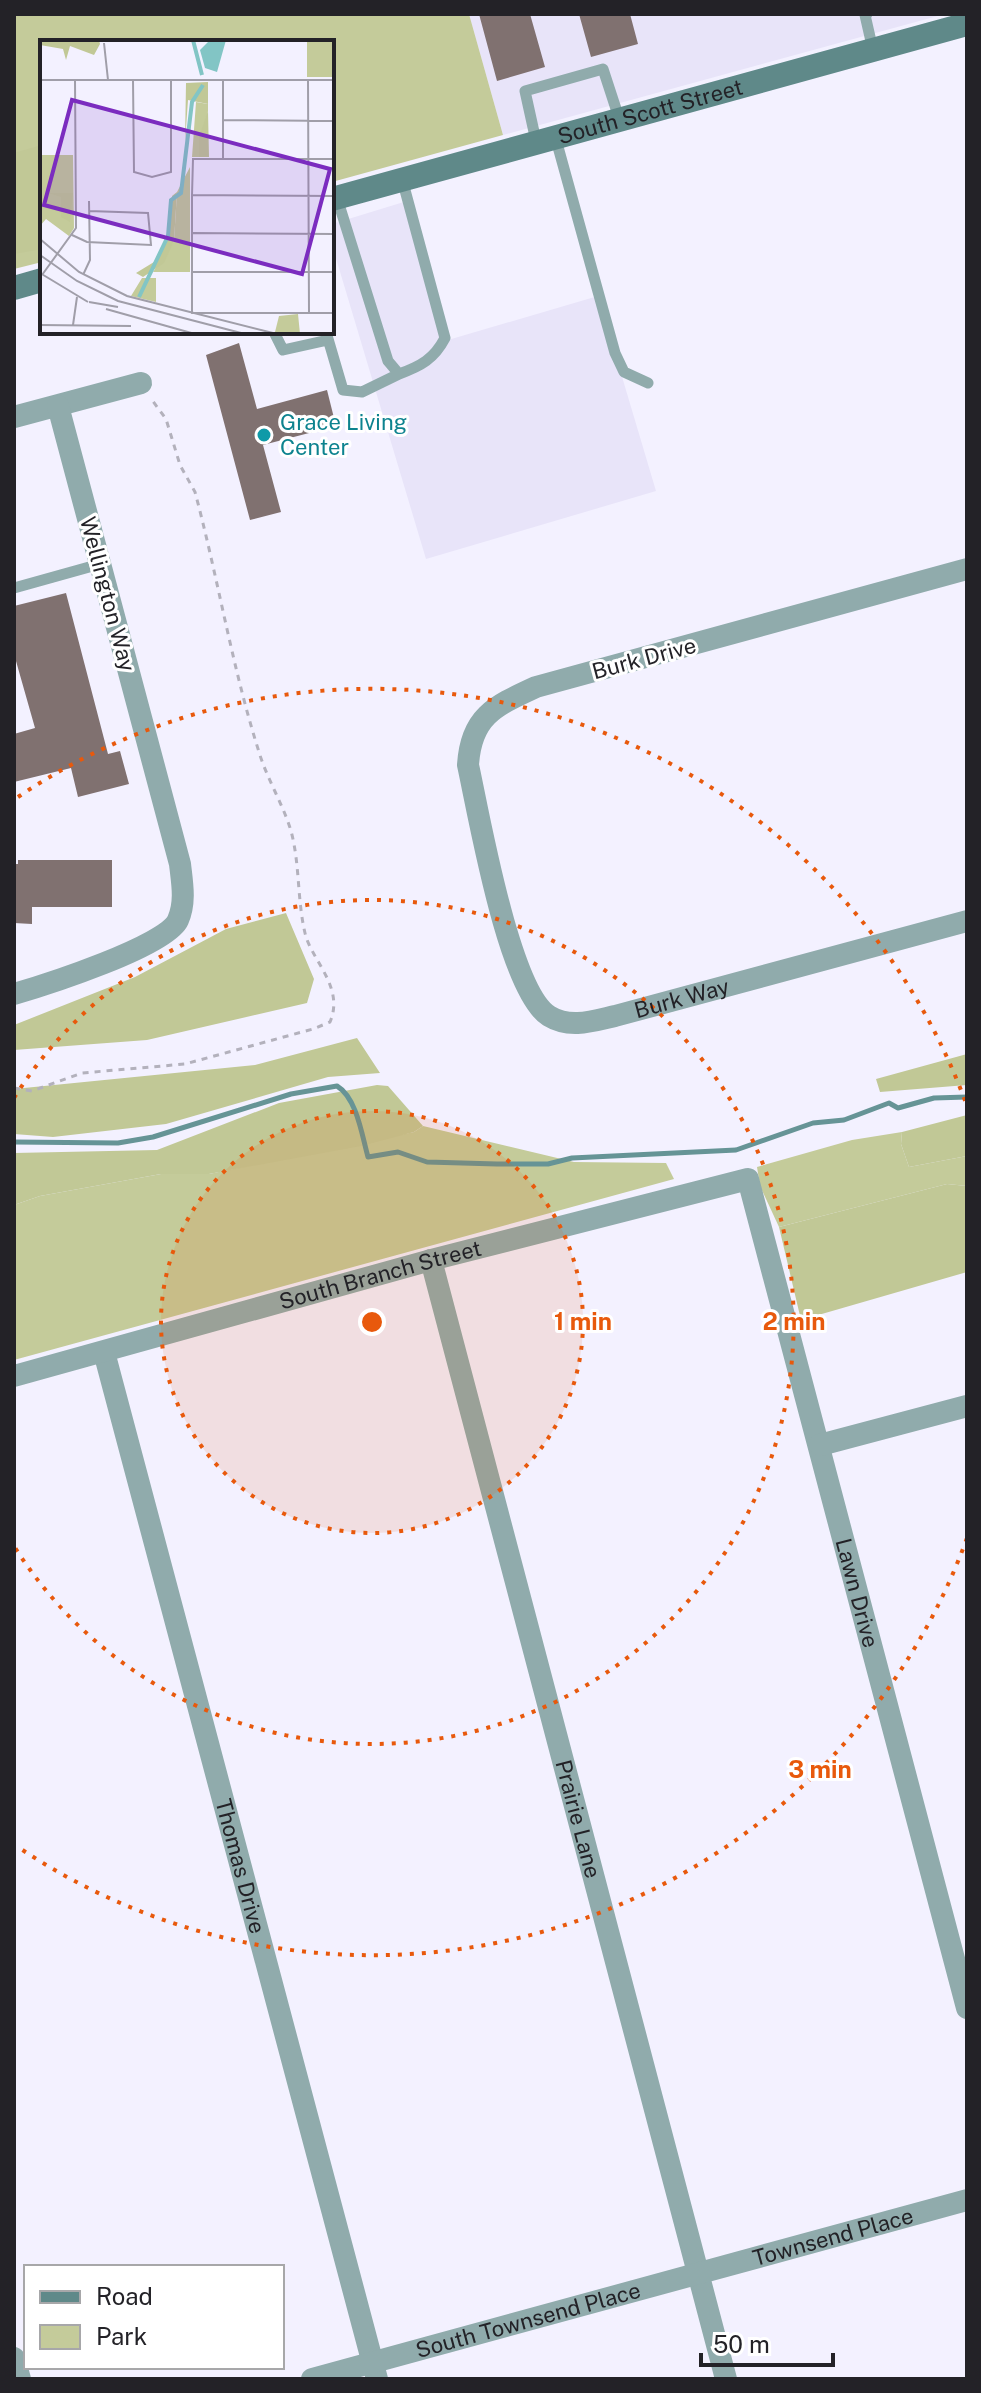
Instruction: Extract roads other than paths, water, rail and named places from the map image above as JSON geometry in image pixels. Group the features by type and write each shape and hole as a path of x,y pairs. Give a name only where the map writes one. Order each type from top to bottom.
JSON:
{"street":[{"name":"South Scott Street","path":"334,198 967,24"},
{"path":"14,288 40,281"},
{"path":"14,417 141,383"},
{"name":"Wellington Way","path":"14,994 156,941 178,922 184,891 159,782 58,406"},
{"name":"Burk Drive","path":"492,873 468,765 469,739 484,716 502,703 536,687 967,569"},
{"name":"Burk Way","path":"492,873 527,992 550,1017 567,1023 586,1023 615,1016 967,921"},
{"name":"South Branch Street","path":"14,1376 431,1260 748,1179"},
{"name":"Lawn Drive","path":"748,1179 967,2008"},
{"name":"Prairie Lane","path":"431,1260 726,2379"},
{"name":"Thomas Drive","path":"104,1352 375,2371"},
{"path":"820,1445 967,1406"},
{"name":"Townsend Place","path":"698,2274 967,2200"},
{"name":"South Townsend Place","path":"312,2379 375,2371 698,2274"},
{"path":"14,2358 20,2379"}],"lane":[{"path":"867,14 873,50"},
{"path":"619,118 603,69 525,91 545,138 615,353 624,372 648,383"},
{"path":"275,334 283,350 327,336 343,390 362,392 437,355 445,338 402,179"},
{"path":"334,198 388,361 399,374"},
{"path":"14,588 100,564"}],"waterway":[{"path":"14,1142 118,1143 153,1137 291,1094 337,1086 354,1108 368,1157 398,1152 427,1162 548,1164 572,1158 736,1150 813,1123 844,1120 889,1103 898,1108 934,1098 967,1097"}],"place":[{"name":"Grace Living Center","path":"264,435"}]}
